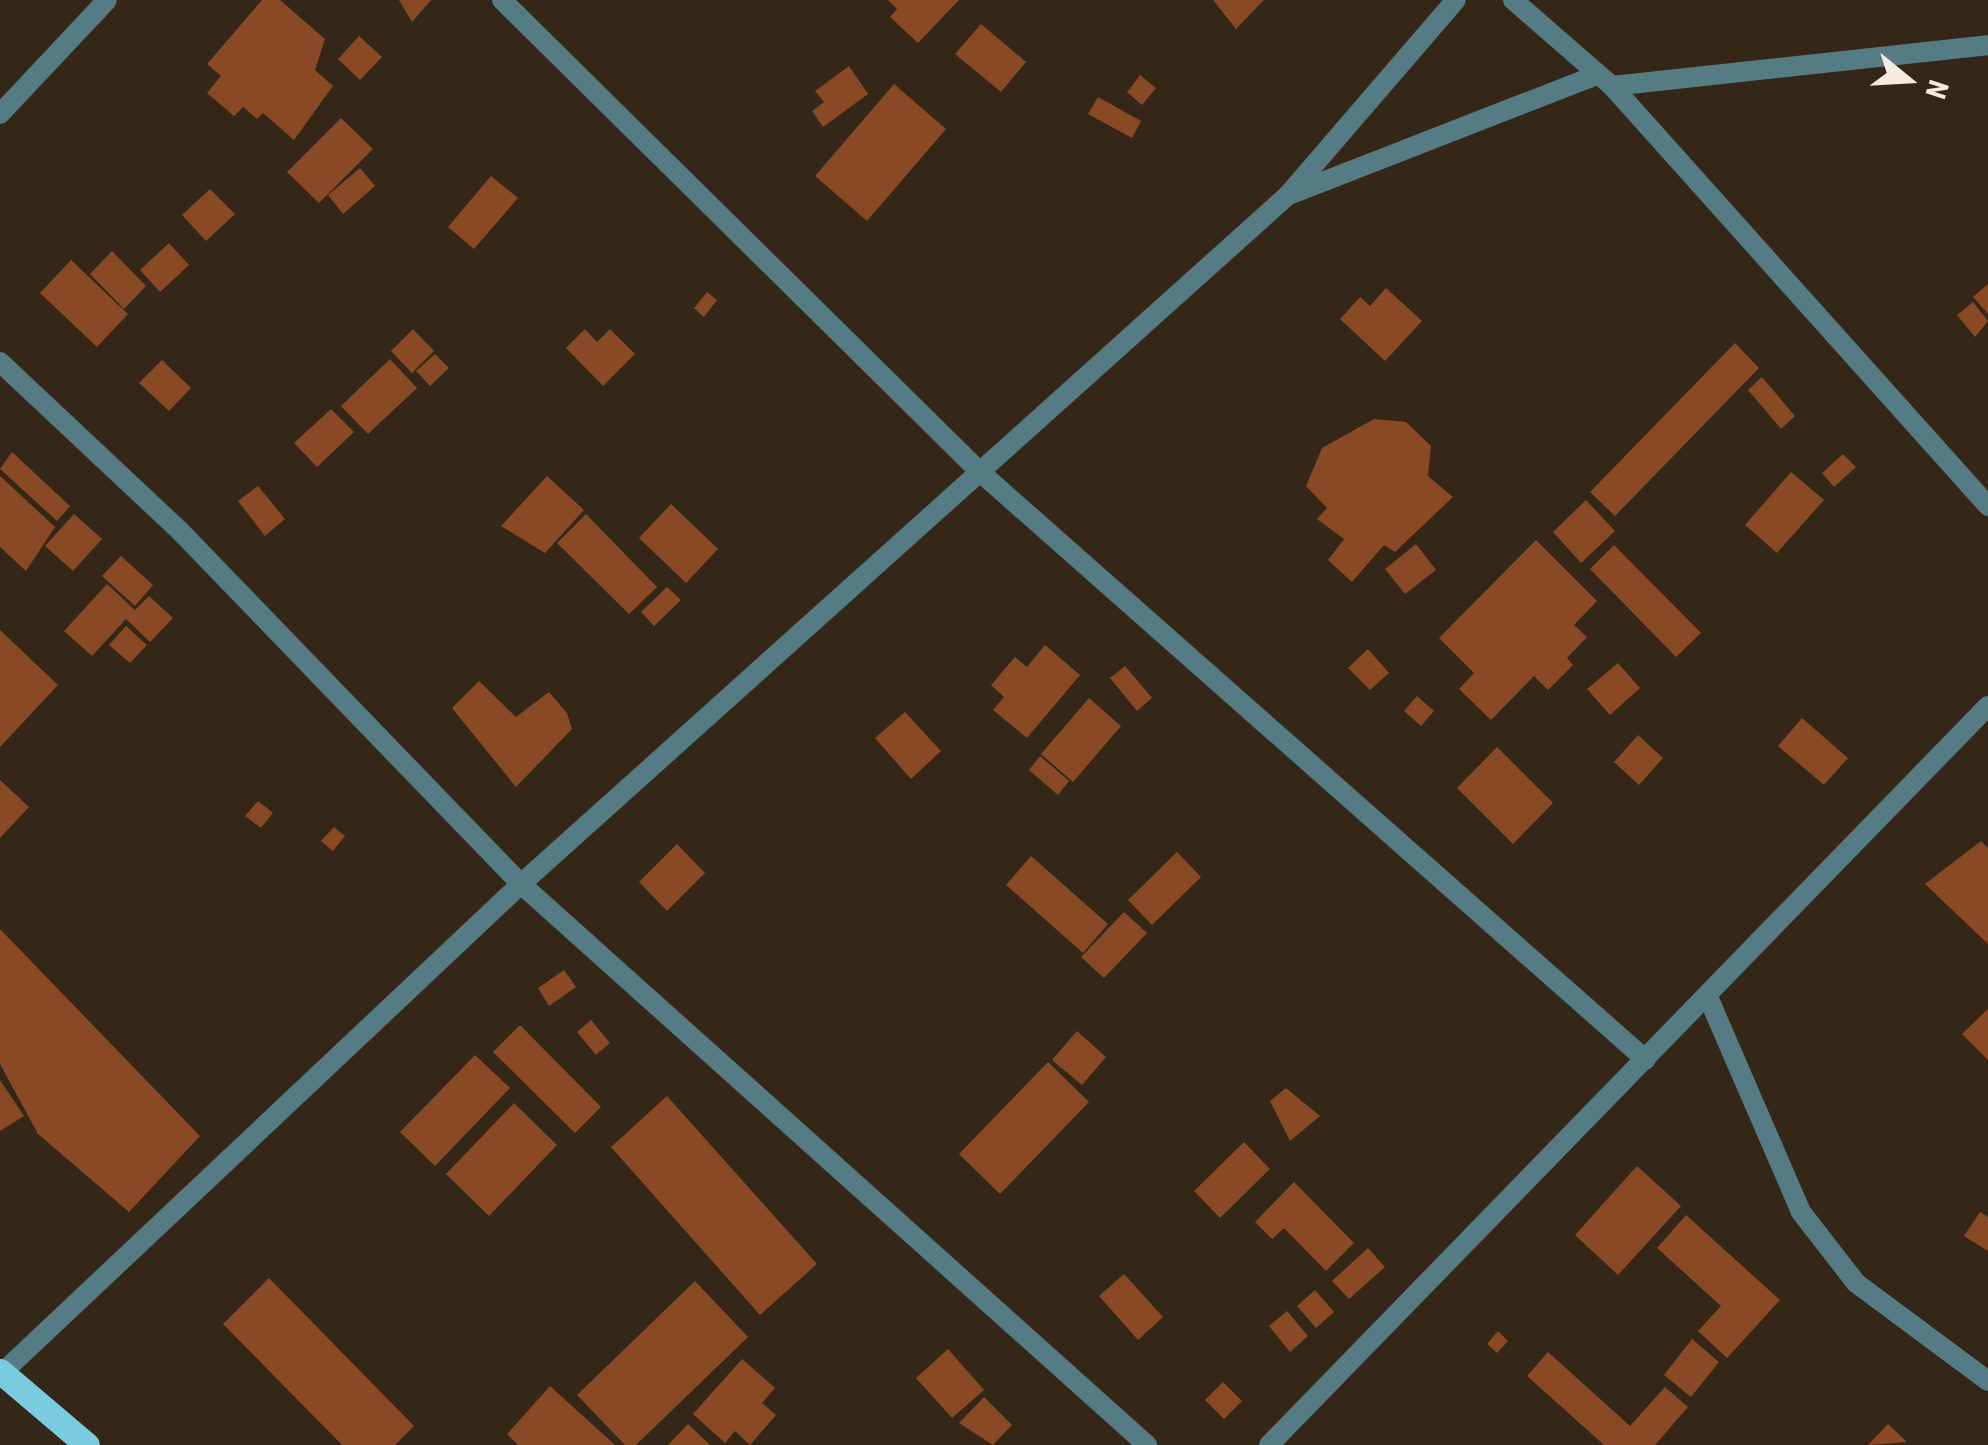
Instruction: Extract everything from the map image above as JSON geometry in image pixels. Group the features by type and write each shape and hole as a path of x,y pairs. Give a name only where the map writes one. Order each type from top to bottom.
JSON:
{"main road":[{"path":"1,1372 88,1445"}],"street":[{"path":"0,114 107,0"},
{"path":"502,0 980,472 1646,1060"},
{"path":"1,1372 521,884 1288,195 1456,0"},
{"path":"1514,0 1592,77 1612,86 1988,506"},
{"path":"1612,86 1988,45"},
{"path":"1288,195 1592,77"},
{"path":"0,362 180,531 521,884 1148,1445"},
{"path":"1270,1445 1988,706"},
{"path":"1708,997 1801,1212 1856,1282 1988,1380"}],"building":[{"path":"262,0 280,0 325,39 315,70 333,86 294,140 263,113 257,119 243,107 234,116 207,93 221,76 207,64"},
{"path":"399,0 431,0 412,22"},
{"path":"888,0 959,0 918,43 890,17 897,9"},
{"path":"1213,0 1264,0 1236,29"},
{"path":"981,24 1026,62 1001,92 955,54"},
{"path":"359,36 382,57 360,80 338,59"},
{"path":"849,66 868,94 823,127 812,111 824,102 815,91"},
{"path":"1140,75 1156,88 1142,105 1127,92"},
{"path":"894,84 946,129 867,221 815,176"},
{"path":"1098,97 1141,121 1132,138 1088,114"},
{"path":"341,118 373,149 319,203 287,172"},
{"path":"360,168 375,186 343,214 328,195"},
{"path":"491,176 518,198 474,249 448,227"},
{"path":"210,189 235,214 206,241 182,215"},
{"path":"169,243 189,265 160,292 140,270"},
{"path":"112,251 146,286 124,309 90,274"},
{"path":"71,260 128,314 97,347 40,293"},
{"path":"1988,284 1988,314 1973,297"},
{"path":"1386,288 1422,321 1385,361 1340,319 1360,297 1370,306"},
{"path":"707,292 717,300 704,317 694,308"},
{"path":"1973,302 1988,321 1975,337 1957,315"},
{"path":"413,329 434,351 412,373 391,351"},
{"path":"585,329 597,342 610,329 635,354 603,386 566,348"},
{"path":"1735,343 1759,368 1615,516 1590,492"},
{"path":"435,354 449,368 430,386 416,371"},
{"path":"390,359 417,388 368,434 341,406"},
{"path":"162,360 191,388 169,411 139,383"},
{"path":"1762,377 1795,416 1781,429 1748,390"},
{"path":"331,409 354,432 317,467 294,443"},
{"path":"1374,419 1406,422 1431,446 1428,476 1453,497 1395,552 1384,545 1352,582 1328,560 1344,539 1317,519 1327,508 1306,486 1322,448"},
{"path":"12,452 70,506 57,521 0,469"},
{"path":"1843,454 1856,467 1834,487 1822,473"},
{"path":"1791,472 1824,500 1777,553 1745,525"},
{"path":"0,476 55,527 26,571 0,547"},
{"path":"547,476 584,510 545,553 501,526"},
{"path":"258,486 285,519 265,536 238,501"},
{"path":"1586,500 1615,531 1581,563 1553,532"},
{"path":"671,504 718,549 686,583 639,538"},
{"path":"74,514 102,539 73,571 45,546"},
{"path":"586,514 657,587 629,614 557,543"},
{"path":"1536,540 1597,601 1574,625 1587,637 1567,658 1573,665 1548,690 1534,676 1491,720 1459,689 1474,673 1439,638"},
{"path":"1416,544 1436,570 1405,594 1385,569"},
{"path":"1614,545 1701,633 1676,657 1590,569"},
{"path":"121,556 153,585 135,606 102,576"},
{"path":"107,584 135,610 149,596 173,618 150,642 126,619 92,656 64,631"},
{"path":"667,587 681,600 654,626 641,612"},
{"path":"126,626 147,645 130,663 109,645"},
{"path":"0,630 58,685 0,747"},
{"path":"1045,645 1080,675 1027,738 993,710 1004,697 991,685 1015,657 1027,667"},
{"path":"1368,649 1389,673 1370,690 1348,668"},
{"path":"1618,663 1640,688 1610,715 1587,689"},
{"path":"1125,666 1152,698 1137,711 1110,678"},
{"path":"479,681 516,717 549,692 567,713 572,729 516,787 452,708"},
{"path":"1417,696 1434,711 1421,726 1404,711"},
{"path":"1089,698 1121,726 1073,782 1041,754"},
{"path":"905,712 941,751 911,779 875,738"},
{"path":"1802,718 1848,758 1824,785 1778,746"},
{"path":"1638,735 1663,758 1639,785 1614,762"},
{"path":"1497,747 1553,803 1513,844 1457,788"},
{"path":"1040,756 1069,781 1058,795 1029,770"},
{"path":"0,780 29,807 0,838"},
{"path":"258,801 273,813 261,828 245,816"},
{"path":"334,827 345,836 333,851 321,841"},
{"path":"1981,841 1988,848 1988,944 1925,884"},
{"path":"677,844 705,873 667,911 639,882"},
{"path":"1177,852 1201,877 1152,925 1128,900"},
{"path":"1031,856 1108,924 1083,953 1006,885"},
{"path":"1124,912 1147,933 1104,978 1081,957"},
{"path":"0,929 200,1136 129,1212 38,1134 0,1064"},
{"path":"564,970 576,987 549,1006 538,988"},
{"path":"1988,1009 1988,1060 1962,1034"},
{"path":"591,1020 610,1043 596,1055 577,1032"},
{"path":"520,1025 601,1107 575,1133 493,1052"},
{"path":"1077,1031 1106,1057 1082,1085 1052,1060"},
{"path":"475,1055 510,1088 435,1166 400,1132"},
{"path":"1048,1062 1089,1102 1000,1194 959,1154"},
{"path":"0,1080 24,1116 0,1131"},
{"path":"1286,1088 1320,1116 1290,1141 1270,1101"},
{"path":"667,1096 817,1264 760,1315 611,1147"},
{"path":"514,1103 557,1145 489,1216 446,1174"},
{"path":"1244,1142 1270,1169 1220,1218 1194,1191"},
{"path":"1637,1166 1681,1206 1618,1275 1575,1235"},
{"path":"1294,1182 1354,1243 1326,1271 1284,1228 1272,1239 1255,1222"},
{"path":"1980,1212 1988,1217 1988,1251 1964,1236"},
{"path":"1686,1215 1780,1300 1727,1358 1698,1331 1721,1306 1657,1248"},
{"path":"1368,1248 1385,1267 1349,1299 1332,1281"},
{"path":"1124,1274 1163,1317 1138,1340 1099,1296"},
{"path":"269,1278 414,1426 395,1445 342,1445 223,1324"},
{"path":"695,1281 748,1337 636,1445 625,1445 577,1395"},
{"path":"1315,1290 1334,1312 1316,1328 1297,1306"},
{"path":"1287,1311 1308,1336 1290,1352 1269,1326"},
{"path":"1498,1331 1508,1341 1497,1353 1487,1344"},
{"path":"1692,1339 1719,1362 1691,1397 1664,1375"},
{"path":"948,1349 984,1390 952,1418 916,1378"},
{"path":"1548,1352 1630,1426 1665,1387 1688,1407 1655,1445 1604,1445 1527,1376"},
{"path":"742,1359 775,1388 762,1403 776,1415 750,1445 735,1431 725,1443 693,1414"},
{"path":"1223,1382 1242,1401 1224,1419 1205,1400"},
{"path":"550,1386 615,1445 518,1445 507,1434"},
{"path":"984,1397 1012,1425 993,1445 959,1423"},
{"path":"688,1424 710,1445 668,1445"},
{"path":"1888,1424 1907,1442 1868,1445"}]}
